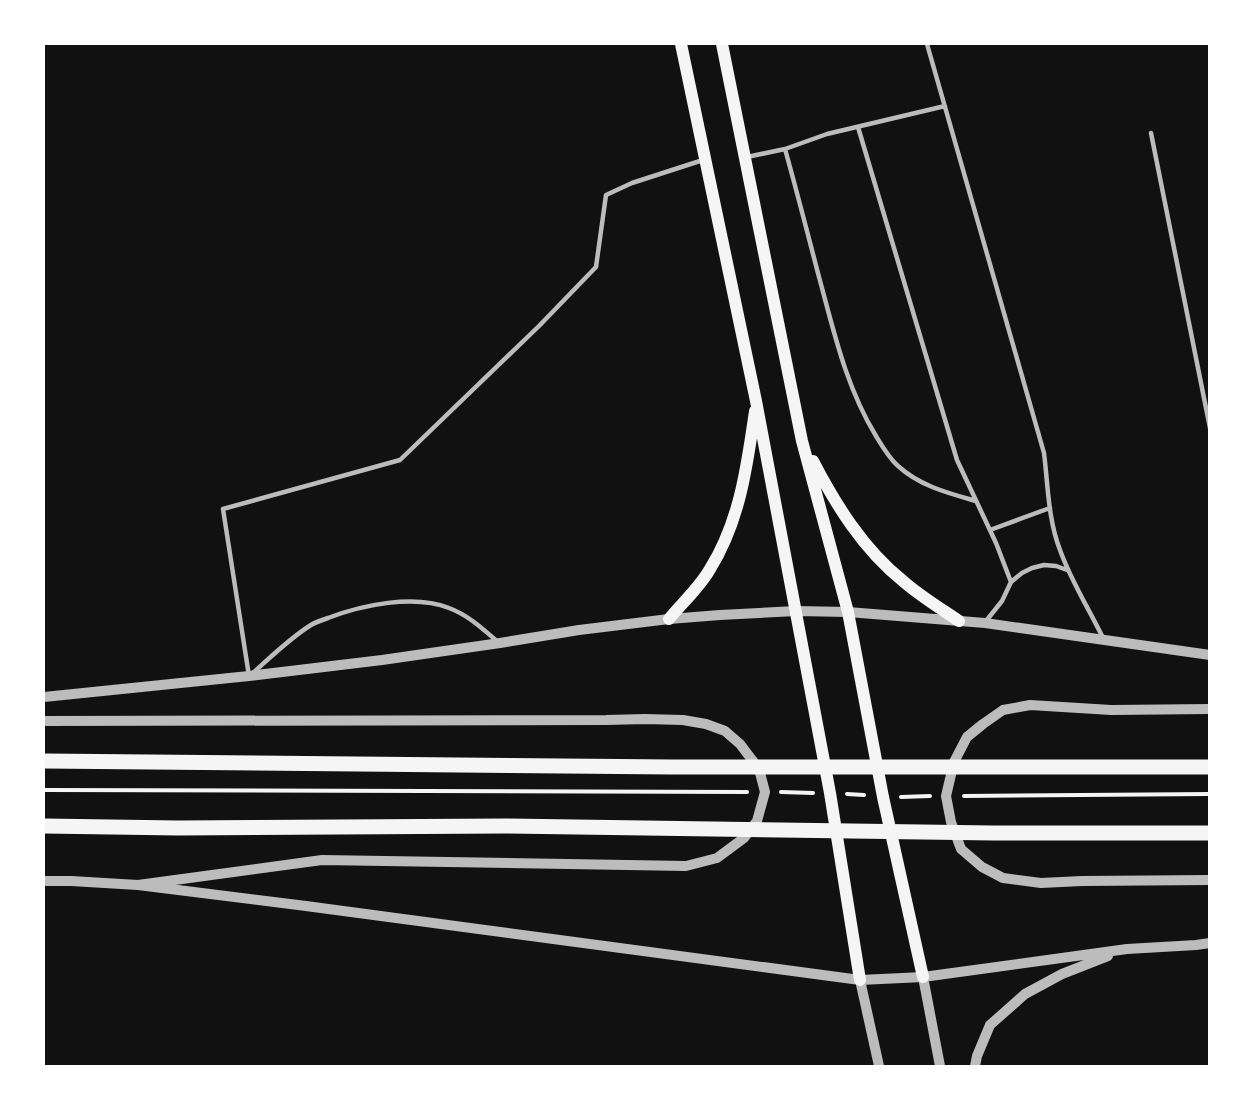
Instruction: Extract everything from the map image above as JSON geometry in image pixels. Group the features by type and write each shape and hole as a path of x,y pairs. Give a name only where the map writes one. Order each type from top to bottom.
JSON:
{"main road":[{"path":"681,44 756,401 830,793 860,980"},
{"path":"722,44 802,441 848,612 883,797 923,976"},
{"path":"669,619 709,572 726,540 739,503 748,460 756,401"},
{"path":"802,441 830,493 874,554 921,596 959,621"},
{"path":"44,761 660,766 1209,767"},
{"path":"44,826 167,828 505,826 993,833 1209,833"}],"street":[{"path":"44,697 249,676 669,619 796,612 848,612 985,623 1209,655"},
{"path":"1209,709 1111,710 1030,705 1003,710 967,737 954,762 946,796 951,822 961,849 982,867 1003,878 1041,883 1209,880"},
{"path":"44,721 683,720 706,724 724,731 740,744 759,769 765,792 758,821 744,838 717,858 686,866 322,860 138,885"},
{"path":"44,881 138,885 860,980 923,976 1127,950 1209,943"},
{"path":"975,1066 990,1025 1025,994 1062,974 1127,950"},
{"path":"923,976 940,1066"},
{"path":"860,980 879,1066"}],"lane":[{"path":"927,44 1044,453 1050,508 1059,549 1067,570 1105,640"},
{"path":"746,157 785,149 858,126 945,106"},
{"path":"858,126 950,440 1011,582"},
{"path":"1151,133 1209,428"},
{"path":"785,149 836,341 855,398 867,422 880,444 897,465 919,481 941,491 976,501"},
{"path":"249,676 223,509 400,460 540,326 597,267 606,195 632,183 705,159"},
{"path":"990,530 1050,508"},
{"path":"985,623 1002,601 1011,582 1023,573 1044,565 1067,570"},
{"path":"249,676 312,624 345,611 383,603 428,602 450,608 474,621 500,643"}],"path":[{"path":"44,790 765,792 883,797 1209,794"}]}
